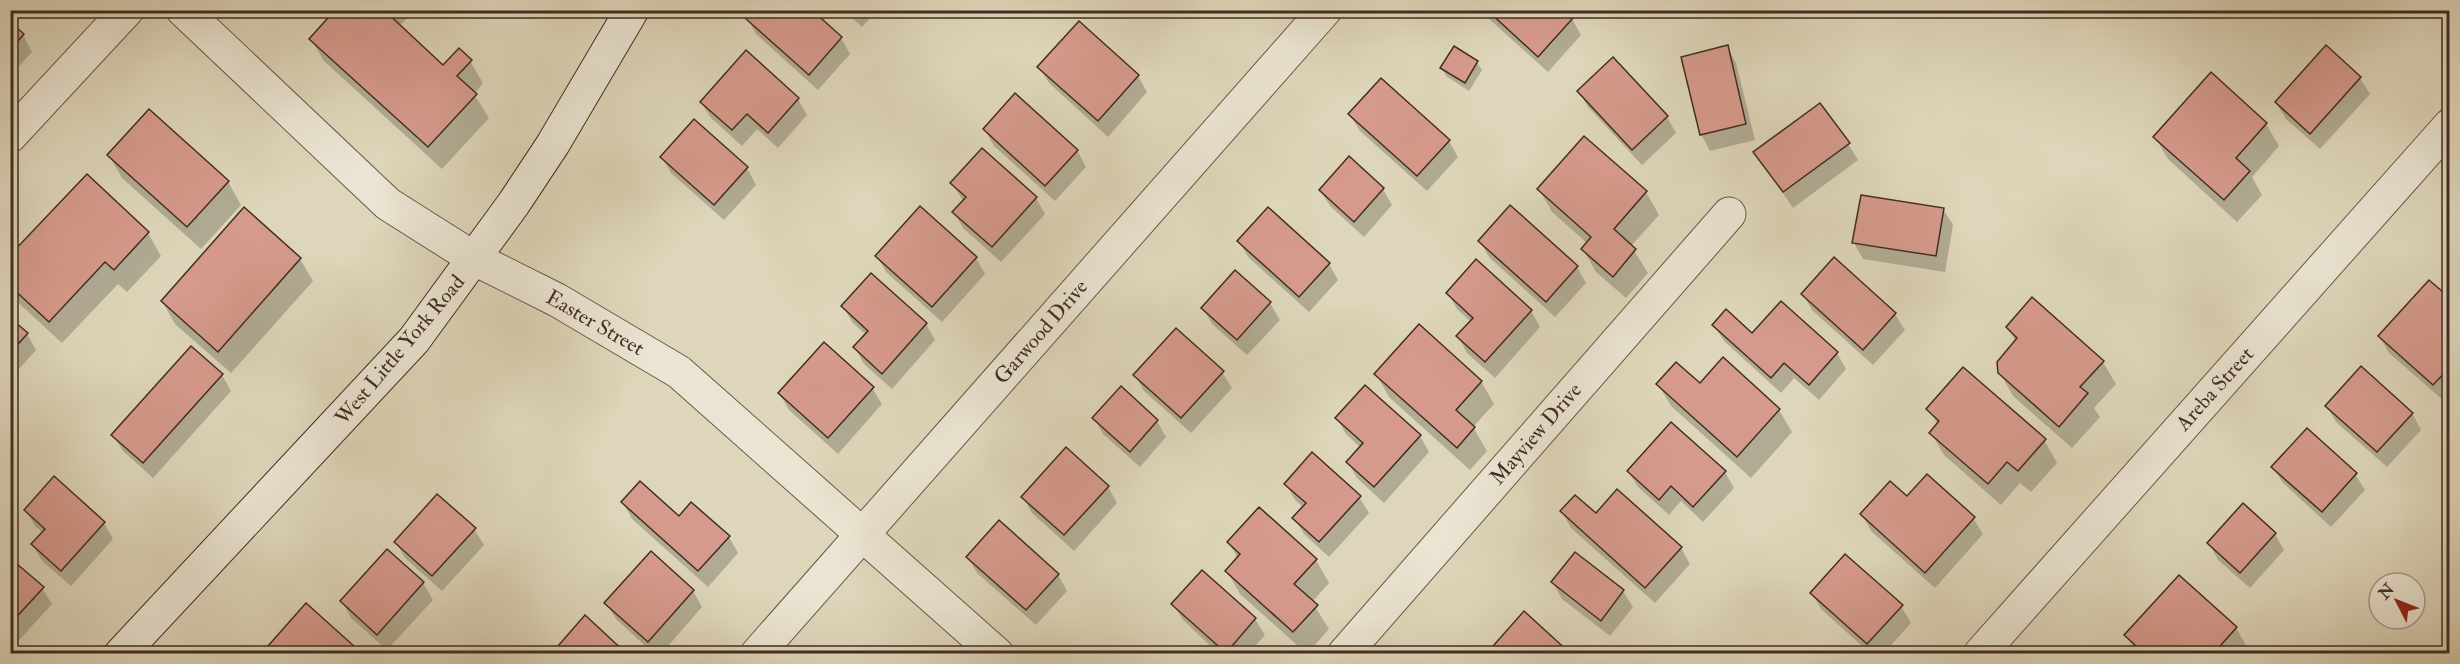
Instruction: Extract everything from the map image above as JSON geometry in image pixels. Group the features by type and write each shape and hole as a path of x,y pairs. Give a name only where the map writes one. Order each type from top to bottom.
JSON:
{"street":[{"path":"10,136 128,10"},
{"name":"Easter Street","path":"183,10 388,204 475,259 557,300 620,335 679,372 997,654"},
{"name":"West Little York Road","path":"122,654 414,340 475,259 553,144 632,10"},
{"name":"Garwood Drive","path":"756,654 1324,10"},
{"name":"Areba Street","path":"1980,654 2450,125"},
{"name":"Mayview Drive","path":"1344,654 1729,214"}],"building":[{"path":"335,10 384,10 443,65 459,48 472,60 457,76 477,94 428,147 309,39"},
{"path":"752,10 812,10 842,37 809,75 745,18"},
{"path":"1487,10 1565,10 1573,18 1538,57"},
{"path":"1079,21 1139,75 1098,121 1037,67"},
{"path":"10,22 24,34 10,50"},
{"path":"1728,45 1746,124 1700,135 1681,57"},
{"path":"2326,45 2361,77 2310,134 2275,102"},
{"path":"1454,46 1478,61 1465,83 1440,68"},
{"path":"746,50 799,98 768,133 747,114 732,130 700,102"},
{"path":"1613,57 1668,116 1632,150 1577,91"},
{"path":"2211,72 2267,123 2236,158 2250,171 2224,200 2153,137"},
{"path":"1381,78 1450,140 1417,176 1348,114"},
{"path":"1015,93 1078,150 1045,186 983,129"},
{"path":"1820,103 1850,143 1783,192 1753,152"},
{"path":"149,109 229,181 187,227 107,155"},
{"path":"694,119 748,167 714,205 660,157"},
{"path":"1584,136 1647,191 1614,229 1636,249 1613,277 1581,249 1591,237 1537,189"},
{"path":"982,148 1037,197 992,247 952,212 966,197 950,183"},
{"path":"1349,156 1384,188 1354,222 1319,190"},
{"path":"87,174 149,232 114,270 105,262 49,322 10,286 10,255"},
{"path":"1861,195 1944,208 1936,256 1852,243"},
{"path":"1510,205 1578,266 1546,302 1478,241"},
{"path":"920,206 977,257 932,307 875,256"},
{"path":"244,207 301,258 218,352 161,301"},
{"path":"1268,207 1330,263 1299,297 1237,241"},
{"path":"1834,257 1896,313 1863,350 1801,294"},
{"path":"1476,259 1532,310 1485,362 1456,336 1473,318 1446,293"},
{"path":"1235,270 1271,302 1237,340 1201,308"},
{"path":"871,273 927,323 882,374 853,347 868,331 841,306"},
{"path":"2429,280 2450,298 2450,367 2433,385 2378,336"},
{"path":"2032,297 2104,361 2080,387 2088,393 2059,427 1998,373 1997,362 2017,338 2006,327"},
{"path":"1781,301 1838,352 1809,385 1784,363 1771,378 1712,325 1726,309 1752,333"},
{"path":"10,318 28,333 10,353"},
{"path":"1419,324 1482,381 1456,410 1475,427 1457,448 1374,374"},
{"path":"1176,328 1224,371 1181,418 1133,375"},
{"path":"824,342 874,387 828,438 778,393"},
{"path":"191,346 223,374 143,463 111,435"},
{"path":"1723,357 1780,409 1737,457 1656,384 1676,362 1700,383"},
{"path":"2361,366 2413,413 2377,452 2325,406"},
{"path":"1963,367 2046,439 2018,471 2007,462 1988,484 1929,433 1939,421 1926,409"},
{"path":"1365,385 1421,435 1374,487 1346,462 1363,443 1335,418"},
{"path":"1121,386 1158,420 1130,452 1092,418"},
{"path":"1671,422 1726,471 1693,507 1671,486 1659,500 1627,471"},
{"path":"2307,428 2357,473 2322,512 2271,467"},
{"path":"1066,447 1109,486 1064,535 1021,497"},
{"path":"1312,452 1361,496 1319,542 1292,518 1306,503 1284,484"},
{"path":"1927,474 1975,517 1925,573 1860,514 1890,481 1907,496"},
{"path":"54,476 105,522 61,571 31,544 45,529 24,510"},
{"path":"640,481 679,516 691,502 730,536 698,571 621,502"},
{"path":"1617,489 1682,547 1645,588 1560,511 1575,495 1596,513"},
{"path":"437,494 476,528 432,576 394,542"},
{"path":"2243,503 2276,533 2240,573 2207,543"},
{"path":"1259,507 1317,559 1294,584 1318,605 1293,632 1225,571 1240,554 1227,542"},
{"path":"999,520 1059,574 1026,610 966,557"},
{"path":"387,549 424,582 377,635 340,601"},
{"path":"651,551 694,590 648,642 604,603"},
{"path":"1575,552 1624,590 1601,621 1551,582"},
{"path":"1845,554 1903,605 1867,644 1810,593"},
{"path":"10,558 44,587 10,624"},
{"path":"1202,570 1256,618 1226,653 1171,604"},
{"path":"2179,575 2237,627 2213,654 2145,654 2124,635"},
{"path":"306,603 355,647 349,654 276,654 268,646"},
{"path":"1524,611 1571,654 1486,654"},
{"path":"585,615 627,654 551,654"}]}
